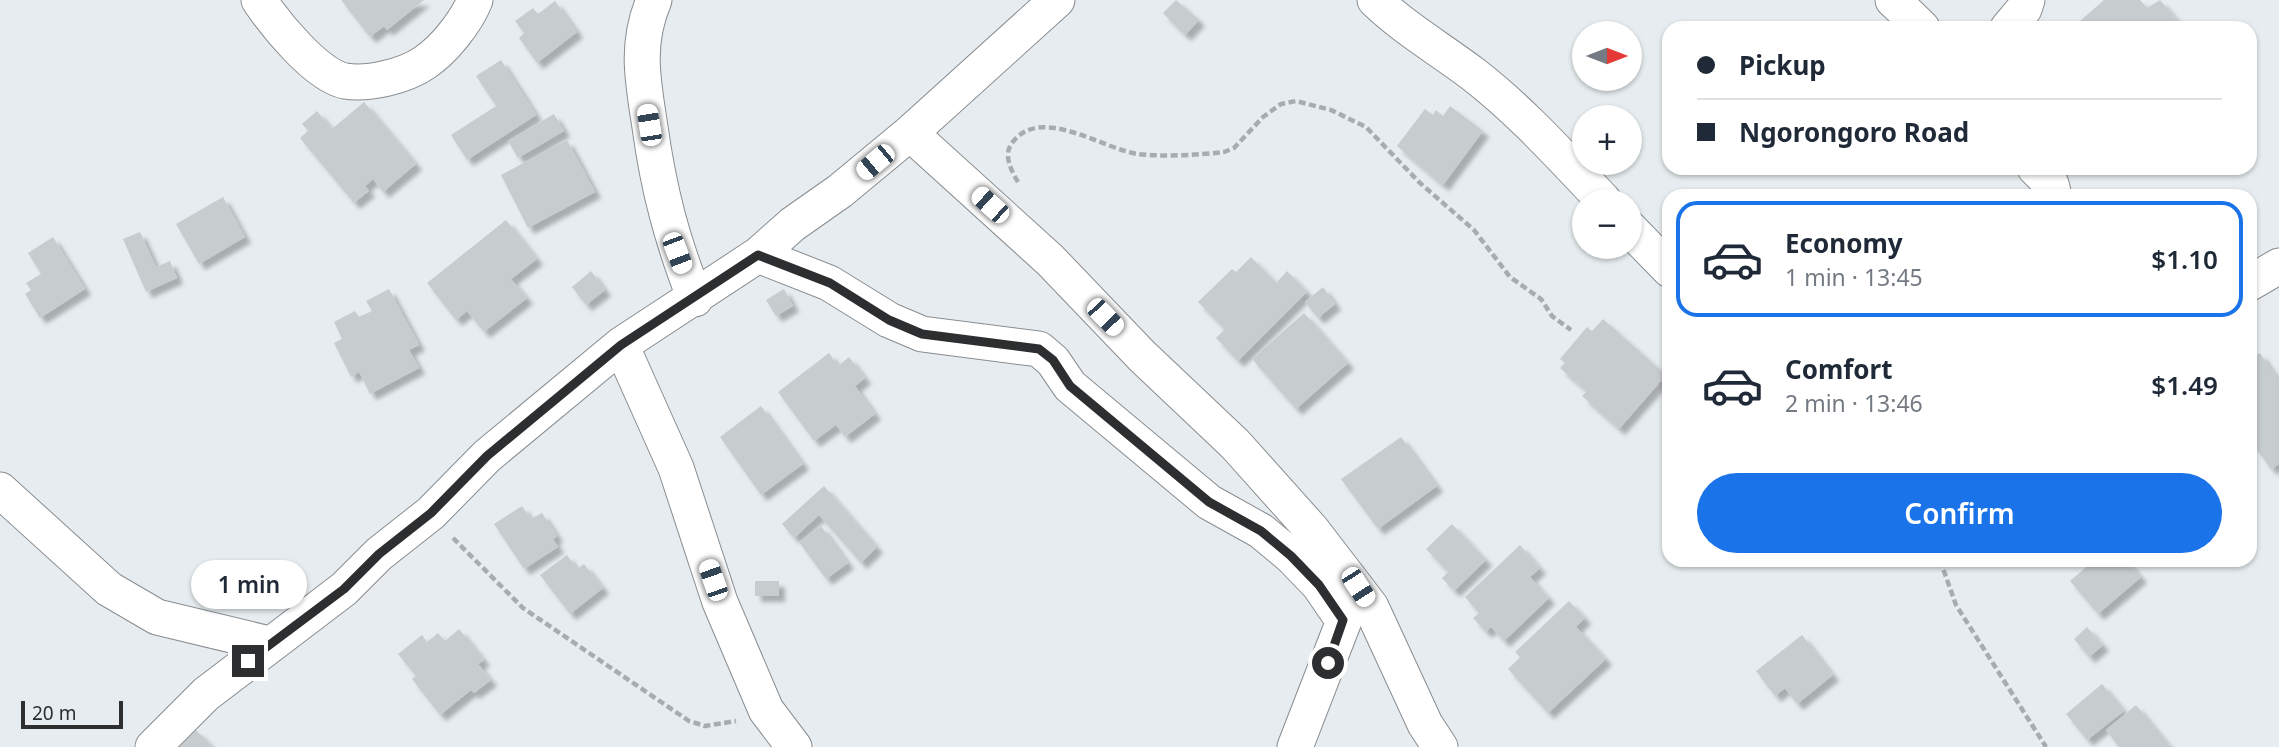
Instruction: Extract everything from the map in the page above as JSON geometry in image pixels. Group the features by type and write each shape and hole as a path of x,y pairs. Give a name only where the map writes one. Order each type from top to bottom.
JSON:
{"street":[{"path":"259,0 273,20 317,64 345,81 385,78 425,63 456,32 475,0"},
{"path":"654,0 646,19 640,68 659,191 695,299"},
{"path":"153,747 206,694 344,589 379,554 431,513 487,456 621,345 695,299 758,255 910,133 1057,0"},
{"path":"1375,0 1397,21 1474,75 1547,141 1593,189"},
{"path":"1893,0 1915,21"},
{"path":"2014,21 2024,9 2027,0"},
{"path":"910,133 1050,260 1142,356 1235,444 1358,587 1371,607 1425,724 1440,747"},
{"path":"2042,175 2052,189"},
{"path":"1642,241 1662,262"},
{"path":"758,255 830,283 889,320 922,334 1039,349 1053,360 1070,386 1200,495 1261,531 1291,556 1319,585 1343,620"},
{"path":"2257,279 2279,266"},
{"path":"621,345 676,468 720,602 766,710 794,747"},
{"path":"0,490 109,590 157,617 269,644"},
{"path":"1295,747 1358,587"}],"path":[{"path":"1026,193 1012,173 1007,156 1009,146 1019,133 1029,128 1041,126 1067,132 1134,153 1203,154 1234,148 1263,117 1281,104 1296,101 1312,103 1366,127 1420,183 1474,230 1510,277 1541,299 1552,316 1572,330"},
{"path":"431,513 523,608 690,721 705,726 721,725 766,710"},
{"path":"1942,567 1956,605 2046,747"}],"building":[{"path":"341,0 424,0 387,30 384,26 370,37"},
{"path":"1176,0 1199,20 1185,35 1163,13"},
{"path":"2104,0 2140,0 2147,8 2160,0 2178,21 2080,21"},
{"path":"555,1 577,32 537,63 519,38 524,33 515,21 533,8 538,14"},
{"path":"501,60 536,115 467,160 451,135 496,106 476,76"},
{"path":"364,102 416,164 383,192 373,179 365,186 369,191 354,203 300,138 308,131 302,124 317,111 332,129"},
{"path":"1450,106 1483,131 1443,185 1397,146 1425,109 1433,115 1436,110 1443,116"},
{"path":"554,114 564,131 518,158 508,141"},
{"path":"567,140 595,192 528,228 501,175"},
{"path":"223,197 245,237 199,264 176,224"},
{"path":"506,220 537,259 511,279 527,298 484,332 467,311 456,320 427,283"},
{"path":"140,232 156,267 170,261 177,278 146,292 123,239"},
{"path":"53,237 85,289 40,318 25,294 31,290 26,283 41,274 28,253"},
{"path":"1251,257 1276,283 1287,271 1307,292 1238,361 1216,338 1225,329 1198,302 1232,269 1236,272"},
{"path":"591,271 605,290 586,305 572,287"},
{"path":"1323,287 1335,304 1318,318 1305,302"},
{"path":"389,289 419,345 409,350 419,368 370,394 359,372 351,377 334,343 342,339 334,322 355,311 359,317 372,311 366,301"},
{"path":"784,289 793,306 776,316 766,300"},
{"path":"1304,313 1348,363 1296,409 1252,359"},
{"path":"1603,319 1662,371 1662,380 1619,429 1582,396 1587,391 1560,368 1565,363 1560,359 1587,327 1592,331"},
{"path":"829,353 838,366 849,357 865,378 855,386 875,414 845,437 836,425 814,441 778,392"},
{"path":"2260,353 2279,381 2279,464 2271,469 2257,450 2257,355"},
{"path":"761,406 803,464 761,495 720,437"},
{"path":"1401,437 1437,486 1378,529 1341,479"},
{"path":"824,486 877,547 861,563 819,515 794,538 782,524"},
{"path":"522,506 531,519 542,513 557,536 553,539 558,547 524,569 494,524"},
{"path":"1452,524 1486,560 1454,591 1442,578 1448,572 1426,549"},
{"path":"821,526 848,563 826,579 799,542"},
{"path":"1520,545 1540,568 1530,577 1549,598 1504,641 1491,627 1486,632 1473,618 1479,613 1465,597"},
{"path":"567,555 577,569 584,564 603,588 570,614 540,575"},
{"path":"2086,567 2133,567 2141,577 2098,614 2070,581"},
{"path":"755,581 779,581 779,596 755,596"},
{"path":"1569,601 1585,618 1576,627 1606,659 1548,713 1508,669 1520,657 1515,652"},
{"path":"2087,627 2103,645 2089,657 2074,639"},
{"path":"459,629 484,660 478,664 491,680 474,693 471,690 440,715 412,679 416,676 398,654 422,635 427,642 438,633 445,641"},
{"path":"1802,635 1833,675 1797,704 1785,688 1775,696 1756,671"},
{"path":"2102,684 2124,711 2087,740 2066,714"},
{"path":"2136,705 2170,747 2119,747 2106,730"},
{"path":"196,730 213,747 179,747"}],"route":[{"path":"248,661 344,589 379,554 431,513 487,456 621,345 695,299 758,255 830,283 889,320 922,334 1039,349 1053,360 1070,386 1209,502 1261,531 1291,556 1319,585 1343,620 1328,663"}]}
